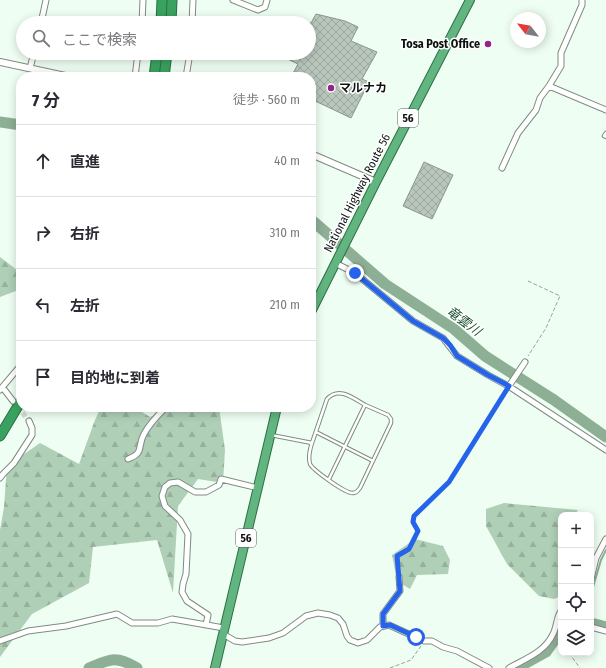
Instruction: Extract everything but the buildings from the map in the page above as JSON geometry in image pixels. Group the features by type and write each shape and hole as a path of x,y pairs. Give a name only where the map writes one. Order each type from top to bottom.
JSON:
{"highway":[{"path":"161,16 162,0"},
{"path":"171,16 172,0"},
{"name":"National Highway Route 56","path":"316,294 348,238 470,0"},
{"path":"155,72 156,60"},
{"path":"165,72 166,60"},
{"path":"0,438 16,407"},
{"name":"56","path":"215,668 276,412"}],"street":[{"path":"43,16 46,0"},
{"path":"142,16 143,0"},
{"path":"192,16 193,0"},
{"path":"233,0 258,10 265,7 267,0"},
{"path":"502,168 518,133 536,110 540,98 549,86 560,66 561,53 582,6 582,0"},
{"path":"30,68 32,60"},
{"path":"136,72 137,60"},
{"path":"187,72 189,60"},
{"path":"0,62 48,72"},
{"path":"549,86 606,110"},
{"path":"316,156 376,182"},
{"path":"337,259 413,321 443,338 450,345 457,356 509,386 606,450"},
{"path":"509,386 525,362"},
{"path":"16,371 2,389 16,401"},
{"path":"128,459 135,456 140,451 143,435 162,412"},
{"path":"0,478 14,463 32,435 32,428 29,421"},
{"path":"206,625 208,615 186,601 182,592 186,574 188,534 180,520 165,506 162,496 165,487 170,483 178,482 195,492 206,492 218,485 221,479 258,488"},
{"path":"594,566 596,558 606,539"},
{"path":"383,626 383,614 400,591 399,577"},
{"path":"0,641 28,631 66,626 117,614 132,623 158,623 172,619 206,625 224,631 235,641 242,642 270,638 283,633 296,621 306,616 318,613 338,618 343,624 350,640 358,642 367,640 380,627 390,625 424,641 432,641 443,647 458,651 489,668"},
{"path":"509,668 546,645 558,622"},
{"path":"594,629 606,631"}],"lane":[{"path":"606,133 604,136 606,137"},
{"path":"339,392 388,415 391,419 391,423 373,461 357,492 353,493 348,492 313,469 310,463 310,451 316,432 327,399 331,394 339,392"},
{"path":"329,480 365,405"},
{"path":"316,432 373,461"},
{"path":"270,435 312,443"}],"path":[{"path":"525,362 546,328 560,296 528,281"},
{"path":"399,577 397,556 409,549 418,531 413,522 414,516 449,482 509,386"},
{"path":"390,668 411,660 424,641"},
{"path":"571,656 580,668"}],"green space":[{"path":"0,257 16,269 16,291 0,297"},
{"path":"99,412 142,412 150,417 161,412 220,412 225,450 223,483 198,479 178,506 173,593 157,540 93,547 89,583 32,614 0,657 0,530 4,507 7,466 40,443 79,464"},
{"path":"504,503 578,510 577,512 558,512 558,597 554,599 539,596 507,564 486,526 486,509"},
{"path":"415,539 443,546 450,560 448,574 417,575 410,589 397,581 392,555"}],"waterway":[{"path":"0,122 16,124"},
{"name":"竜雲川","path":"316,224 385,284 454,329 485,356 554,400 606,437"},
{"path":"594,584 601,560 606,550"},
{"path":"594,624 606,627"},
{"path":"517,668 546,652 556,638 558,632"},
{"path":"89,668 102,662 113,660 124,661 137,668"}],"tunnel":[{"path":"13,401 16,405"},
{"path":"22,412 29,421"}],"place":[{"name":"Tosa Post Office","path":"488,44"},
{"name":"マルナカ","path":"331,88"}],"route":[{"path":"355,273 413,321 443,338 450,345 457,356 509,386 449,482 414,516 413,522 418,531 409,549 397,556 400,591 383,614 383,626 390,625 416,637"}]}
